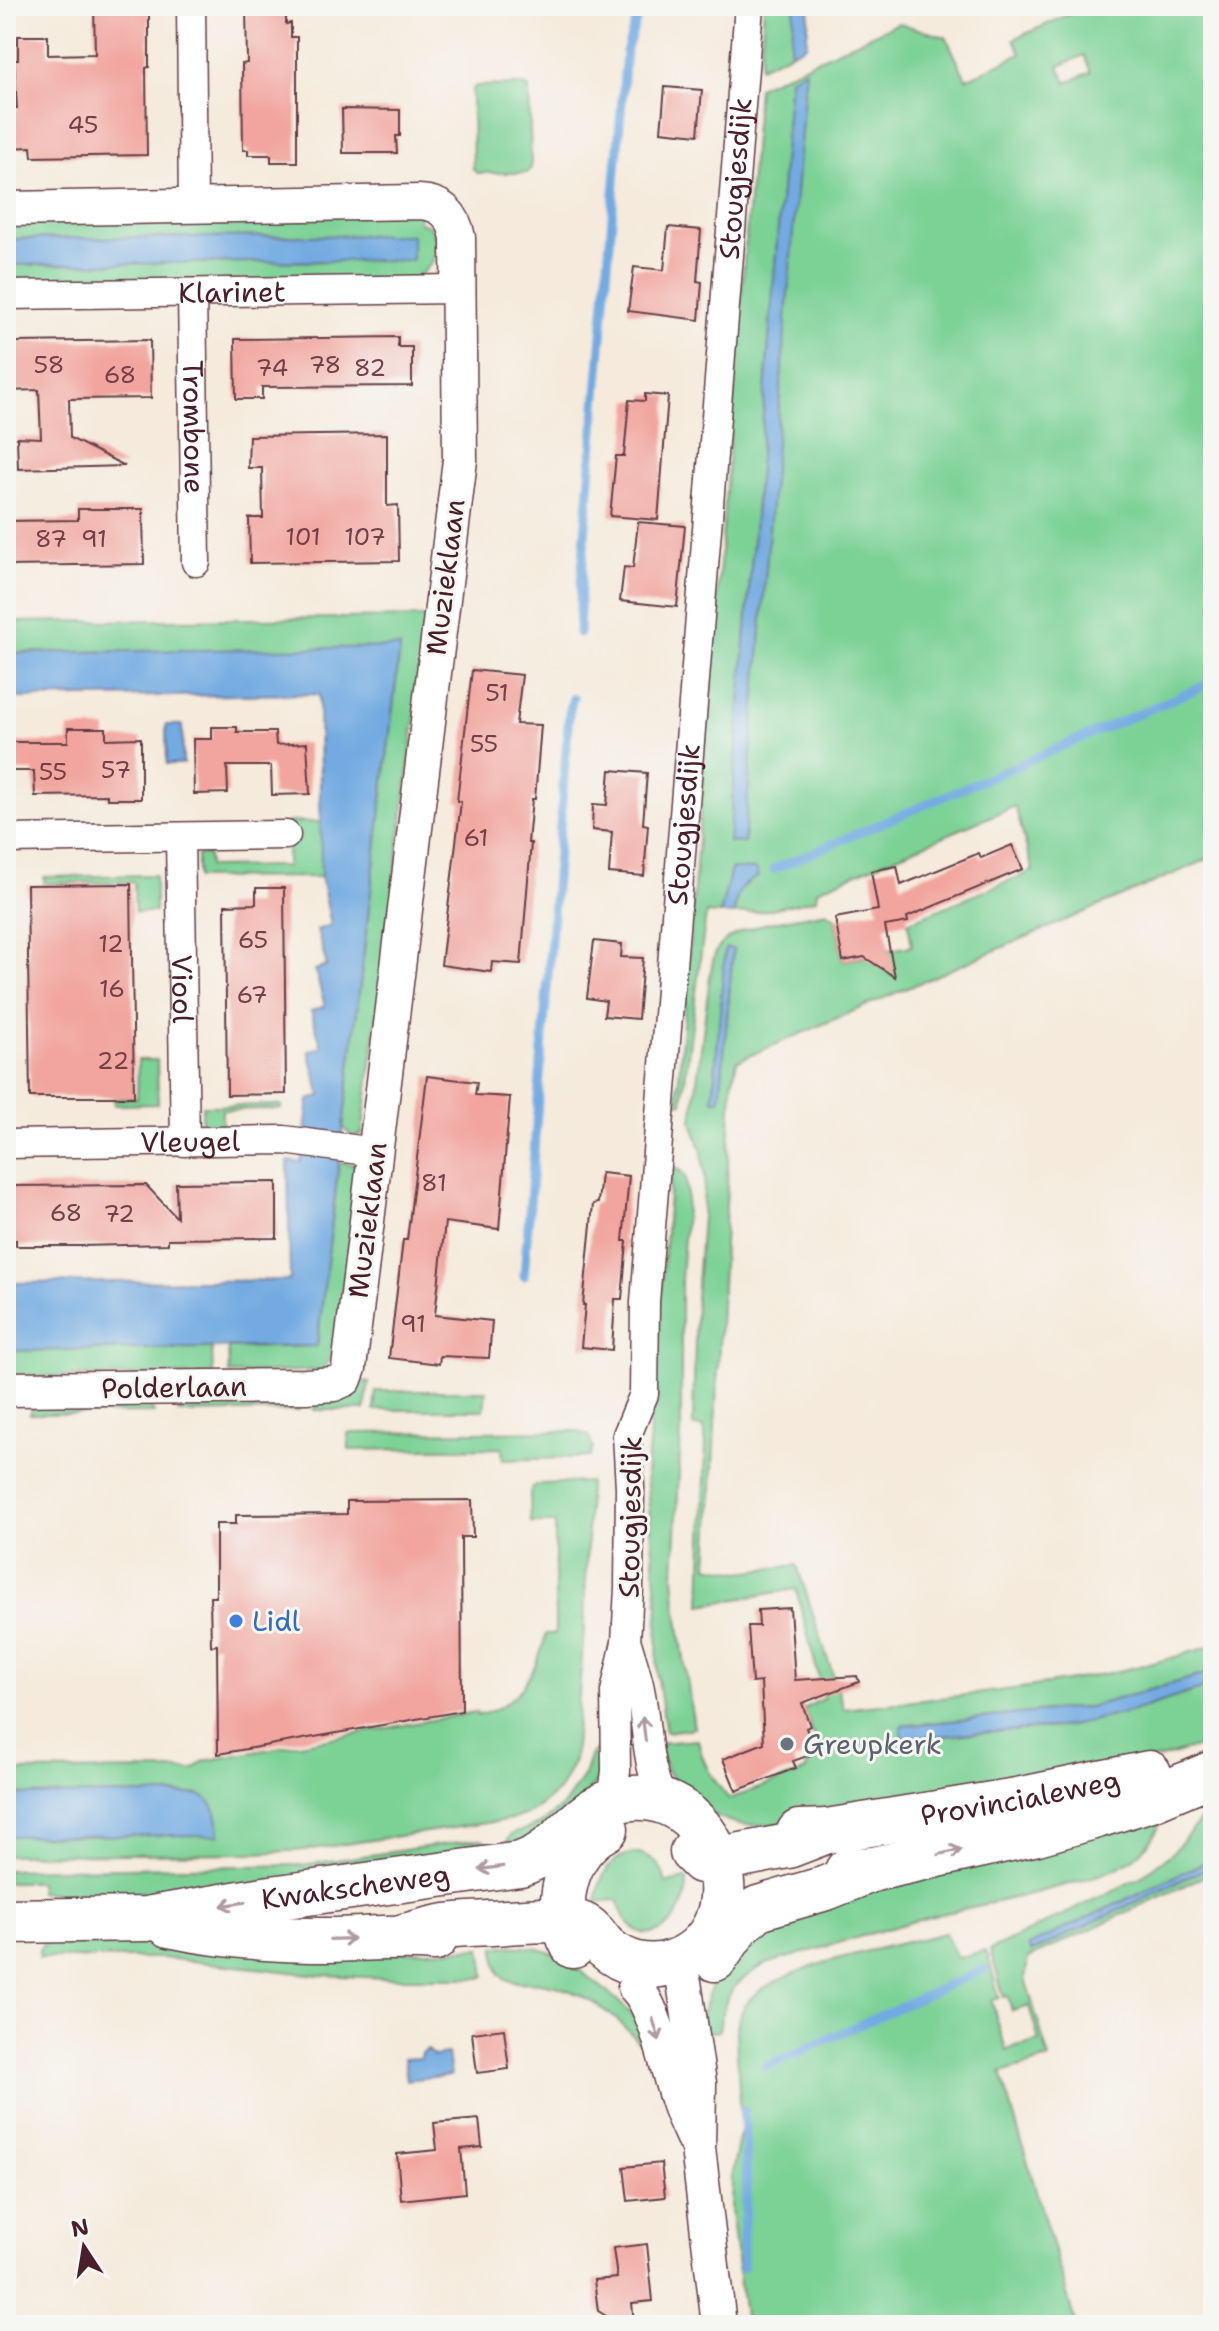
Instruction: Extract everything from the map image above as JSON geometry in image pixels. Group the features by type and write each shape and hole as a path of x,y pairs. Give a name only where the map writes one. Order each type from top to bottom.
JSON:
{"main road":[{"name":"Provincialeweg","path":"610,1815 653,1824 678,1836 701,1861 712,1847 723,1841 783,1832 827,1831 1082,1788 1213,1754"},
{"name":"Provincialeweg","path":"685,1969 710,1964 724,1926 764,1905 826,1888 874,1869 1037,1833 1090,1818 1151,1799 1213,1773"},
{"path":"685,1969 655,1989 635,1987 603,1974 586,1960 568,1932 565,1887 573,1863 610,1815 638,1798 665,1803 688,1816 712,1847 722,1886 724,1926"},
{"name":"Kwakscheweg","path":"6,1921 146,1919 520,1864 542,1855 583,1817 610,1815"},
{"name":"Kwakscheweg","path":"146,1919 237,1937 312,1940 404,1936 448,1941 559,1937 589,1927 605,1946 628,1962 685,1969"}],"street":[{"path":"191,6 193,207"},
{"name":"Stougjesdijk","path":"610,1815 616,1771 615,1692 626,1642 630,1519 627,1435 644,1390 645,1302 749,6"},
{"name":"Muzieklaan","path":"6,209 419,202 435,204 450,214 456,228 460,460 360,1150 349,1368 342,1381"},
{"name":"Klarinet","path":"6,295 459,289"},
{"name":"Trombone","path":"192,293 196,562"},
{"path":"6,839 286,835"},
{"name":"Viool","path":"180,837 185,1142"},
{"name":"Vleugel","path":"6,1144 284,1140 360,1150"},
{"name":"Polderlaan","path":"6,1389 306,1386 342,1381"},
{"name":"Stougjesdijk","path":"626,1642 640,1689 650,1767 665,1803"},
{"path":"685,1969 700,2093 698,2148 719,2325"},
{"path":"635,1987 651,2014 678,2104 698,2148"}],"green space":[{"path":"764,6 795,6 790,53 760,67"},
{"path":"1088,6 1213,6 1213,857 737,1061 732,1084 708,1566 740,1572 797,1565 844,1709 1030,1687 1122,1670 1213,1645 1213,1672 1089,1707 902,1726 903,1739 1070,1726 1133,1711 1213,1685 1213,1743 1161,1758 785,1823 739,1824 708,1811 681,1790 667,1771 657,1743 698,1740 709,1771 729,1799 806,1771 808,1761 821,1756 804,1709 824,1698 796,1589 701,1605 706,1445 704,1427 693,1426 696,1298 705,1178 702,1152 692,1122 714,956 729,938 741,932 827,912 835,918 843,961 872,956 877,965 887,964 889,950 912,946 908,922 1033,871 1015,806 817,890 816,899 758,912 734,914 738,892 747,882 746,870 732,869 720,914 706,913 682,1103 677,1103 758,87 898,23 946,37 966,79 1021,54 1014,39","holes":["1084,55 1091,72 1066,83 1059,66","805,70 744,843 729,842 790,78","725,949 733,949 720,1099 713,1100"]},
{"path":"525,85 529,89 531,168 527,173 477,173 473,169 472,90 476,86"},
{"path":"419,213 419,222 430,226 437,247 434,259 419,275 420,280 6,285 6,265 412,260 412,235 6,239 6,219"},
{"path":"428,617 362,1134 352,1137 343,1127 400,648 6,653 6,622"},
{"path":"288,822 321,822 321,877 197,878 197,855 208,854 209,867 287,866"},
{"path":"155,875 155,912 135,912 134,882 44,883 44,877"},
{"path":"138,1060 157,1060 158,1104 114,1105 114,1099 137,1098"},
{"path":"281,1105 281,1109 222,1110 222,1131 208,1129 202,1124 202,1106"},
{"path":"339,1164 359,1165 336,1351 322,1370 229,1374 228,1348 317,1346"},
{"path":"677,1169 686,1179 687,1195 681,1279 681,1430 674,1575 694,1728 666,1732 657,1673 658,1606 646,1474 671,1170"},
{"path":"212,1348 213,1375 6,1377 6,1351"},
{"path":"359,1381 369,1382 365,1410 314,1410 314,1397 352,1396 358,1389"},
{"path":"376,1391 486,1391 484,1410 374,1410"},
{"path":"299,1397 299,1411 178,1413 186,1399"},
{"path":"147,1400 154,1413 30,1414 34,1404"},
{"path":"576,1431 589,1436 593,1448 590,1457 503,1460 502,1448 349,1450 348,1433"},
{"path":"589,1482 584,1629 574,1760 559,1790 532,1812 513,1819 305,1850 6,1855 6,1836 219,1834 215,1810 198,1794 6,1795 6,1771 194,1770 204,1761 476,1712 477,1716 504,1704 524,1686 537,1662 546,1634 555,1634 555,1523 531,1523 532,1487"},
{"path":"606,1747 600,1775 589,1792 524,1849 505,1844 512,1834 540,1824 564,1805 584,1775 591,1754"},
{"path":"1213,1806 1213,1858 1028,1946 1032,1951 1213,1865 1213,1872 1028,1958 1025,1978 1049,2059 1001,2073 1076,2325 745,2325 731,2210 732,2174 741,2127 736,2032 741,2014 751,1998 767,1986 814,1966 945,1933 957,1958 984,1951 987,1953 999,1998 991,2000 1006,2050 1039,2041 1029,2006 1012,2011 1008,1996 1004,1997 990,1950 1139,1878 1171,1854"},
{"path":"1162,1815 1153,1838 1141,1851 1128,1862 1104,1874 1041,1892 937,1915 766,1964 746,1976 732,1990 723,2008 719,2031 699,2033 716,1977 737,1950 781,1912"},
{"path":"480,1839 488,1842 491,1857 160,1899 39,1892 39,1882 6,1882 6,1870 302,1865"},
{"path":"639,1853 657,1864 666,1883 687,1879 679,1913 658,1932 647,1933 635,1929 625,1918 618,1900 596,1902 608,1868 621,1857"},
{"path":"98,1934 387,1953 481,1948 485,1976 386,1978 319,1975 162,1958 39,1958 39,1950 44,1943"},
{"path":"511,1946 549,1952 582,1973 632,2015 646,2046 641,2045 609,2013 584,1997 555,1986 516,1982 503,1977 497,1968 495,1947"}],"water":[{"path":"795,6 810,6 806,45 790,53"},
{"path":"806,70 744,843 729,842 790,78"},
{"path":"412,235 412,260 6,265 6,239"},
{"path":"400,647 317,1346 6,1351 6,1283 290,1280 288,1161 301,1162 309,1100 321,1096 309,1051 322,1047 311,1011 325,1006 315,970 327,966 317,930 331,925 321,877 319,694 6,698 6,653"},
{"path":"166,725 182,725 183,764 167,764"},
{"path":"731,869 756,869 758,877 740,891 734,914 720,914"},
{"path":"725,948 733,949 720,1100 713,1100"},
{"path":"1213,1672 1213,1685 1133,1711 1070,1726 903,1739 901,1726 1089,1707"},
{"path":"198,1794 212,1805 219,1835 6,1836 6,1795"},
{"path":"1213,1858 1213,1865 1031,1952 1028,1946"},
{"path":"427,2050 434,2056 448,2054 451,2075 407,2080 404,2059 420,2058 421,2053"}],"building":[{"path":"94,6 149,6 147,155 32,157 31,147 6,148 6,108 17,108 14,60 18,60 18,36 48,36 48,55 95,54"},
{"path":"246,6 286,6 286,24 291,23 291,37 297,37 297,162 271,162 271,155 248,155 248,150 243,150 242,64 247,63"},
{"path":"665,87 702,90 698,135 661,131"},
{"path":"342,109 400,110 397,153 343,153"},
{"path":"668,227 701,230 697,281 702,282 699,320 628,311 634,267 664,270"},
{"path":"398,337 398,347 412,347 412,386 262,387 262,399 236,399 235,339"},
{"path":"150,340 151,398 69,399 70,438 125,466 18,469 17,437 41,438 39,390 6,391 6,352 16,352 16,342"},
{"path":"645,394 668,396 658,520 610,516 616,456 624,456 629,400 645,401"},
{"path":"387,434 387,506 398,505 399,561 250,563 249,518 263,518 262,468 248,468 249,436"},
{"path":"78,509 143,509 144,564 6,566 6,521 78,520"},
{"path":"638,522 685,526 677,607 620,601 624,567 633,568"},
{"path":"472,670 522,675 516,724 541,725 528,843 531,843 521,964 492,962 491,972 441,965 461,802 457,801"},
{"path":"212,727 237,727 237,732 275,732 276,745 307,743 310,794 272,795 271,766 227,766 228,793 194,794 193,739 212,739"},
{"path":"68,728 106,728 106,739 141,738 141,799 107,799 107,795 35,796 34,771 6,771 6,742 68,742"},
{"path":"610,770 647,773 643,824 648,825 644,876 609,873 612,832 592,830 593,804 607,805"},
{"path":"1012,845 1023,869 907,917 908,922 885,926 895,977 864,957 843,961 835,918 878,910 871,871 897,866 901,885 979,853 981,858"},
{"path":"131,884 134,1097 30,1097 27,885"},
{"path":"256,888 284,888 286,1094 227,1095 225,905 256,904"},
{"path":"594,941 622,944 621,957 643,958 638,1019 604,1016 606,1001 587,998"},
{"path":"427,1076 477,1082 475,1095 510,1097 499,1229 445,1222 435,1315 492,1321 489,1358 440,1356 439,1364 389,1358"},
{"path":"601,1173 629,1176 622,1299 615,1299 612,1350 581,1347 593,1204 598,1203"},
{"path":"277,1182 277,1238 168,1239 168,1244 80,1246 16,1246 16,1240 6,1240 6,1186 146,1185 177,1218 176,1183"},
{"path":"472,1500 473,1537 461,1537 462,1711 218,1754 217,1645 211,1646 210,1597 216,1597 216,1524 236,1524 236,1515 347,1514 347,1501"},
{"path":"790,1608 795,1680 857,1676 859,1682 802,1703 810,1726 806,1728 816,1753 793,1761 796,1768 736,1791 723,1759 764,1743 761,1682 752,1683 748,1626 759,1626 758,1610"},
{"path":"504,2029 509,2069 477,2073 472,2033"},
{"path":"479,2119 482,2147 461,2149 465,2193 401,2200 397,2154 437,2150 434,2123"},
{"path":"661,2163 665,2197 628,2201 624,2167"},
{"path":"647,2244 653,2301 632,2303 634,2323 609,2325 608,2317 598,2311 594,2280 617,2278 613,2248"}],"waterway":[{"path":"579,633 626,52 639,6"},
{"path":"774,869 1213,682"},
{"path":"524,1276 569,714 573,698"},
{"path":"765,2067 985,1969"},
{"path":"743,2268 747,2191 744,2110"}],"place":[{"name":"Lidl","path":"236,1621"},
{"name":"Greupkerk","path":"787,1744"}]}
